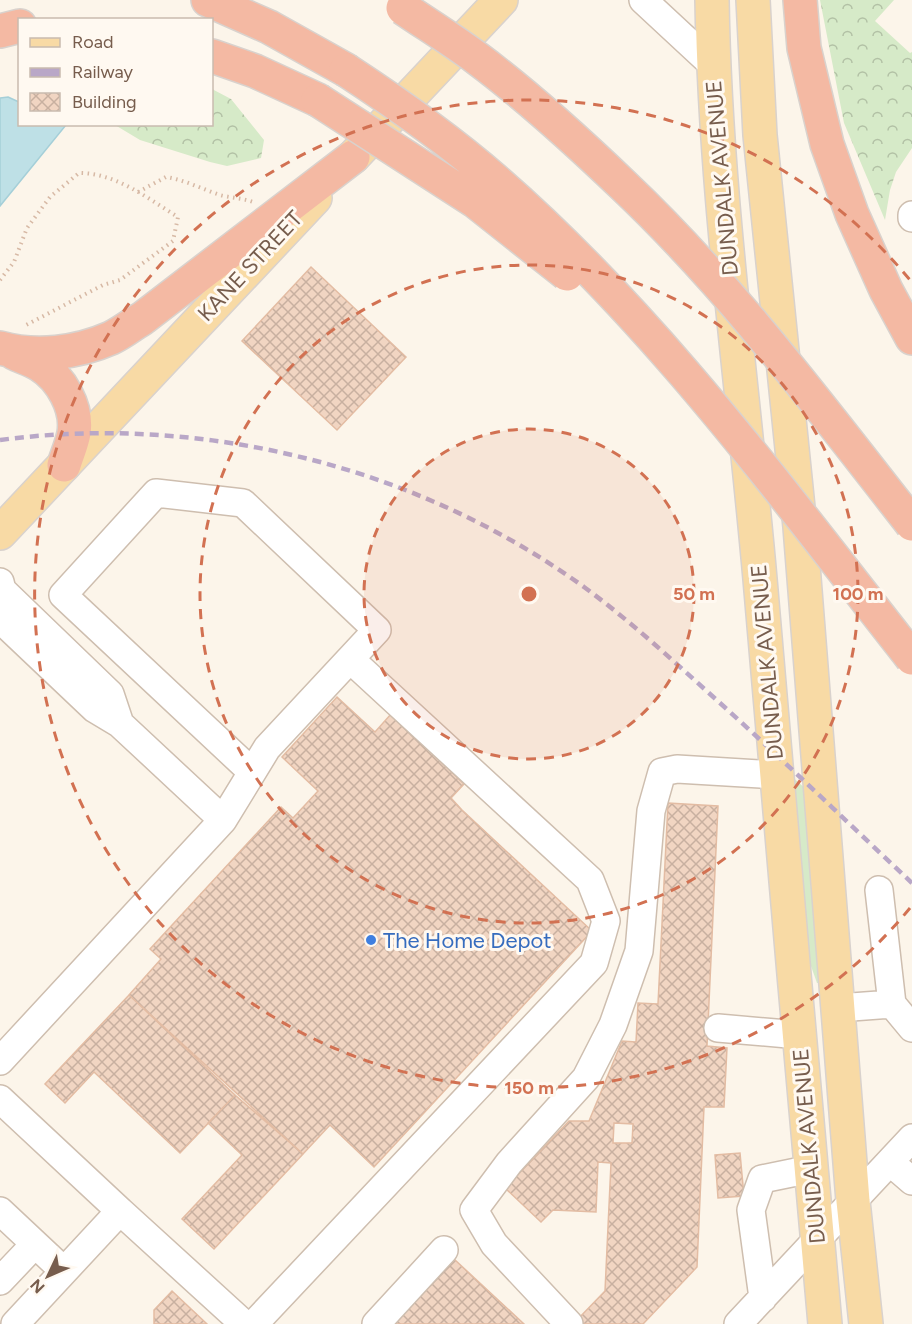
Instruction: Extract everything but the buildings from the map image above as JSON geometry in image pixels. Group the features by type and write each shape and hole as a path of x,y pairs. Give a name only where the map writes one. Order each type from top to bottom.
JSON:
{"highway":[{"path":"208,0 269,27 346,70 435,131 495,180 564,243 636,318 713,406 912,658"},
{"path":"800,0 804,48 827,144 852,214 886,290 912,338"},
{"path":"396,4 478,59 549,117 624,186 701,266 772,347 912,524"},
{"path":"0,31 18,26"},
{"path":"213,56 255,71 318,100 476,202 548,258 627,326 713,406"},
{"path":"11,342 51,353 85,348 113,337 143,318 353,157"},
{"path":"11,342 53,375 74,414 74,433 64,465"}],"main road":[{"name":"KANE STREET","path":"0,533 501,0"},
{"name":"DUNDALK AVENUE","path":"712,0 713,65 719,155 760,578 825,1324"},
{"name":"DUNDALK AVENUE","path":"753,0 760,135 800,527 837,1008 866,1324"}],"street":[{"path":"643,0 713,65"},
{"path":"0,1061 223,820 267,748 377,630 243,503 156,493 63,595 252,772"},
{"path":"0,582 2,590 110,694 120,724"},
{"path":"0,619 96,709 120,724 223,820"},
{"path":"254,1324 594,963 606,921 590,880 350,659"},
{"path":"569,1324 494,1244 474,1210 509,1163 586,1078 613,1024 639,951 651,811 662,772 677,769 777,775"},
{"path":"879,890 892,1005 912,1028"},
{"path":"837,1008 892,1005"},
{"path":"718,1028 799,1035"},
{"path":"0,1099 244,1324"},
{"path":"738,1324 912,1138"},
{"path":"890,1162 912,1181"},
{"path":"763,1298 751,1210 762,1179 811,1169"},
{"path":"0,1211 64,1271"},
{"path":"15,1324 120,1211"},
{"path":"0,1281 35,1244"},
{"path":"376,1324 444,1250"}],"path":[{"path":"0,280 14,262 27,228 51,197 79,173 96,173 138,192 178,217 173,241 120,280 103,285 11,342"},
{"path":"138,192 166,177 191,183 222,196 240,197 254,202"}],"green space":[{"path":"820,0 894,0 875,21 910,53 912,52 912,148 896,172 890,190 885,220 844,123"},
{"path":"213,90 231,99 264,140 261,158 227,166 140,140 117,126 213,126"},
{"path":"790,775 807,790 825,983 817,983 806,952"}],"water":[{"path":"8,97 18,102 18,126 65,126 0,206 0,98"}],"railway":[{"path":"0,440 77,434 154,435 231,443 306,458 380,481 451,510 520,545 584,587 617,612 735,717 912,883"}],"place":[{"name":"The Home Depot","path":"371,940"}]}
